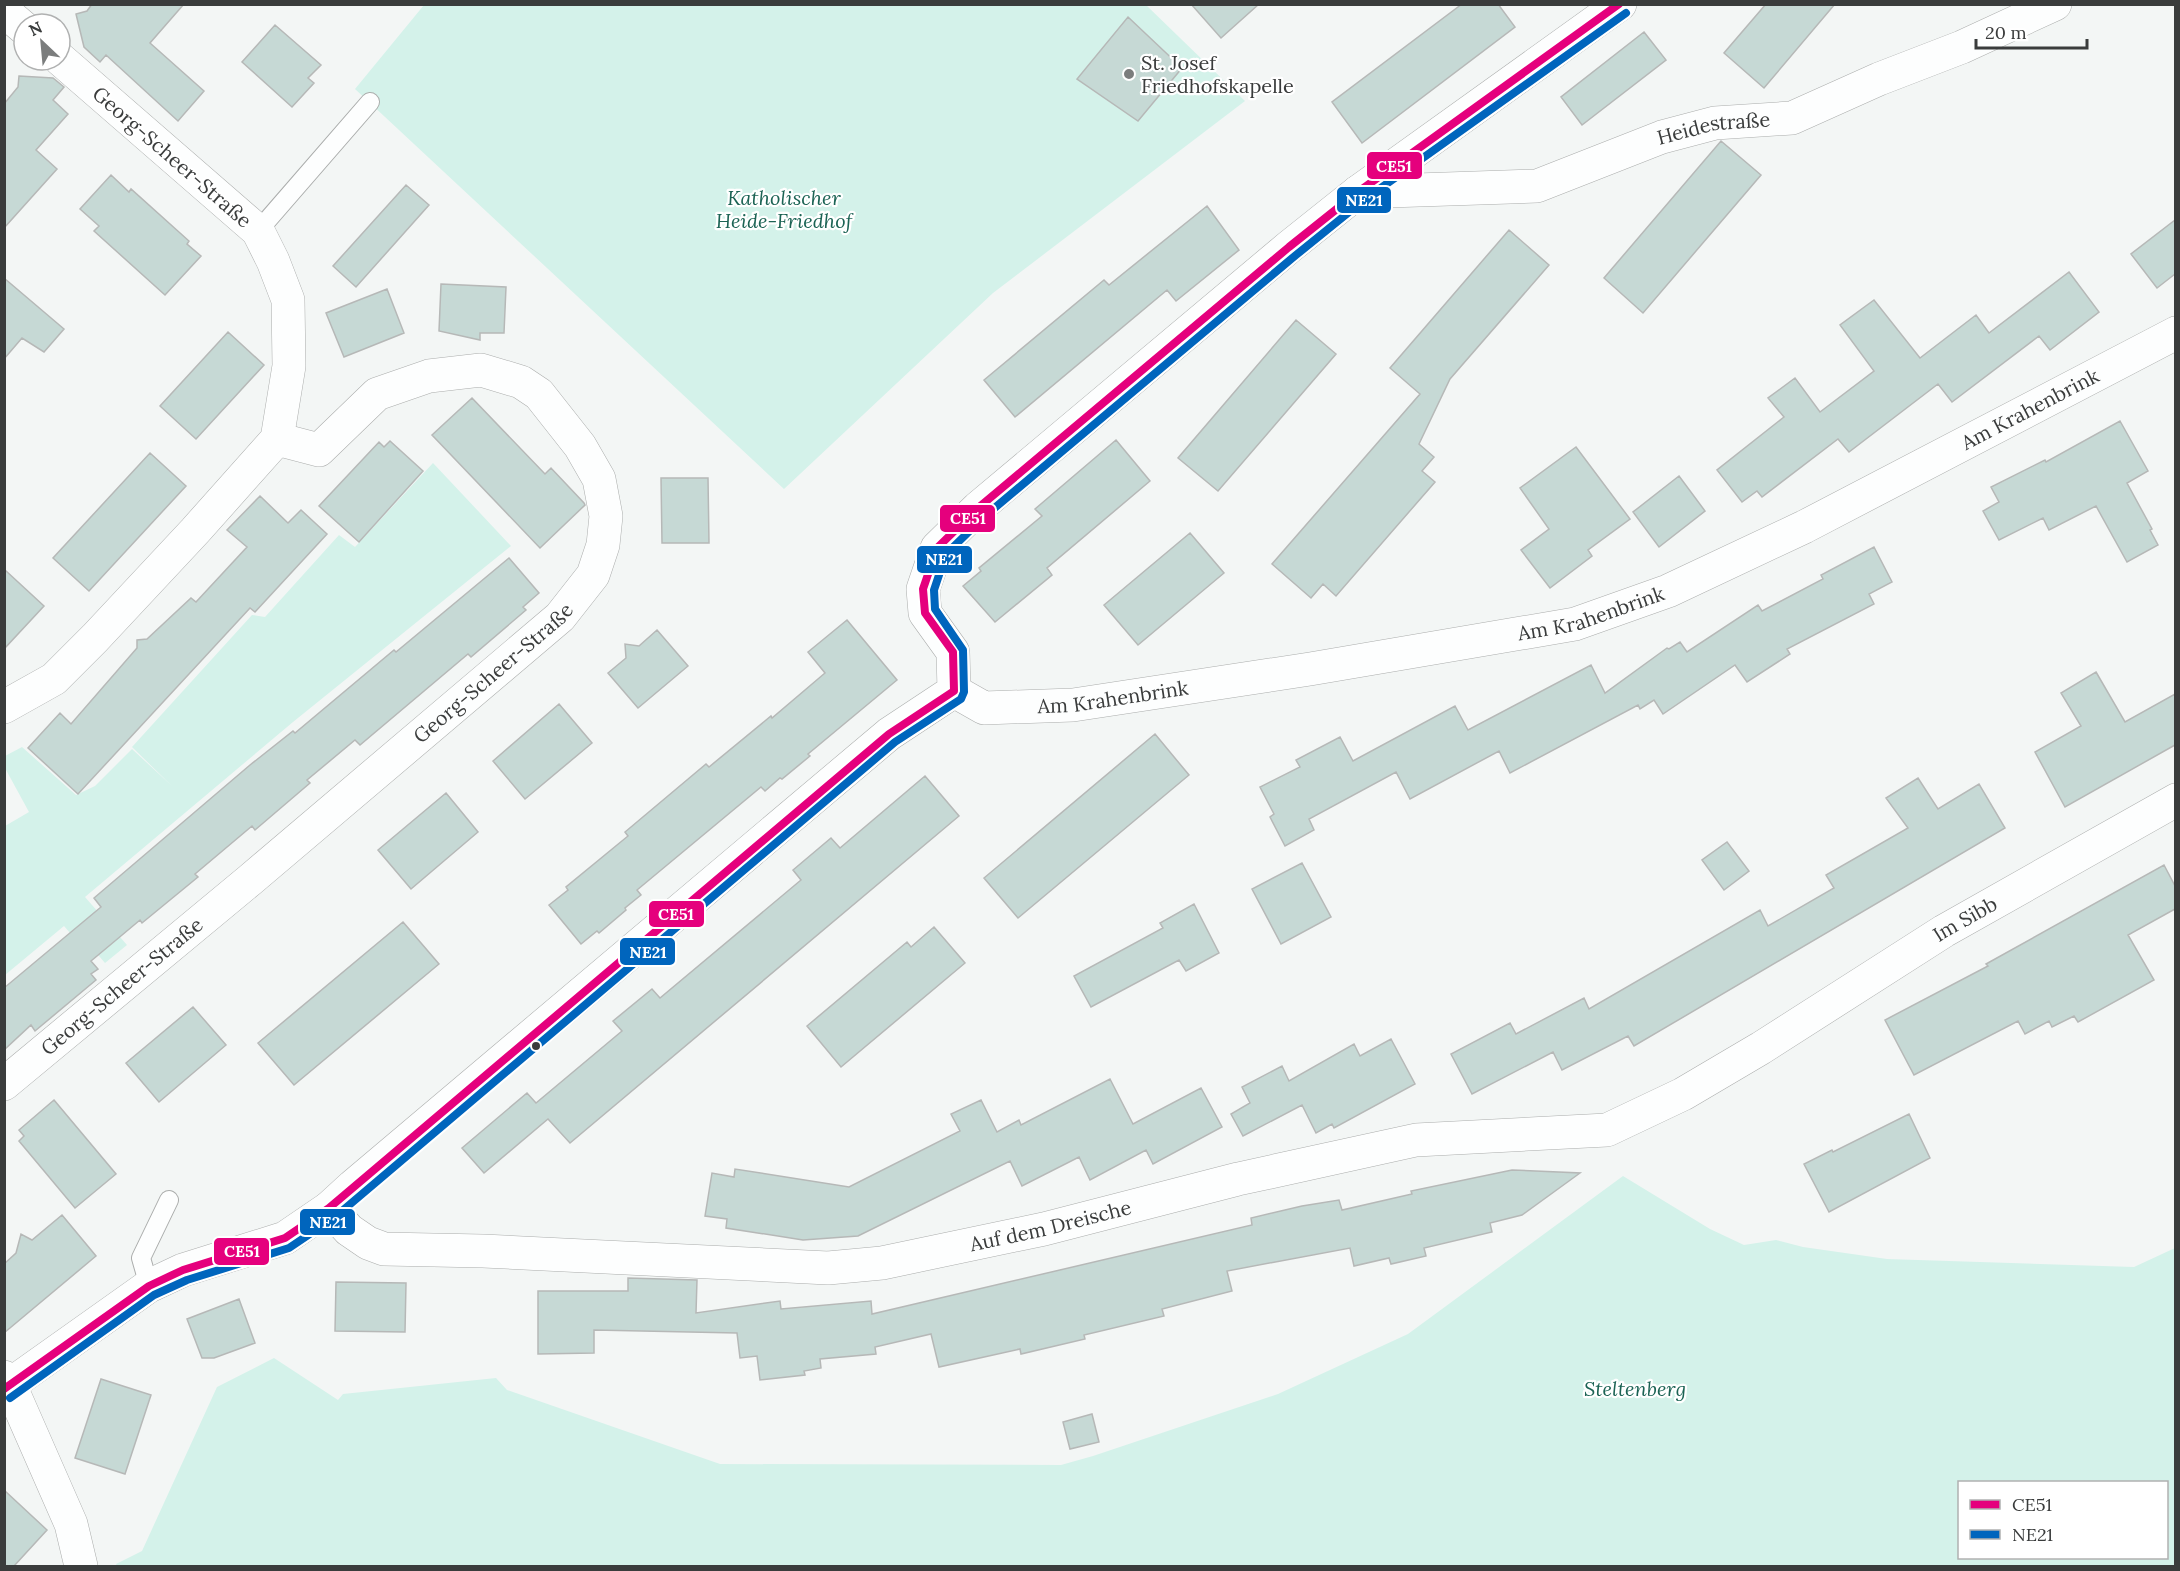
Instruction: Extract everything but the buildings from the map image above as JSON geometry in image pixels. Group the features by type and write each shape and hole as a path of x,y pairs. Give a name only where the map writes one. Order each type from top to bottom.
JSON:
{"street":[{"path":"81,1566 71,1524 6,1384 148,1286 183,1270 285,1238 329,1208 889,734 954,691 953,652 925,613 923,589 937,548 996,493 1289,247 1358,192 1620,4"},
{"name":"Heidestraße","path":"1358,192 1537,186 1662,137 1715,123 1792,118 1879,79 1962,47 2055,4"},
{"name":"Georg-Scheer-Straße","path":"4,1084 250,880 560,617 593,575 603,545 606,516 599,478 580,446 539,394 521,382 481,370 429,376 377,394 318,450 277,439 289,366 288,300 258,231 72,69"},
{"name":"Am Krahenbrink","path":"954,691 984,708 1072,705 1310,669 1575,624 1668,591 1804,527 2175,333"},
{"path":"4,707 54,679 195,531 277,439"},
{"name":"Im Sibb","path":"1761,1048 1944,931 2175,800"},
{"name":"Auf dem Dreische","path":"329,1208 349,1230 368,1243 384,1249 483,1251 828,1268 882,1263 1044,1228 1238,1179 1416,1140 1606,1130 1683,1094 1761,1048"}],"lane":[{"path":"258,231 370,102"},
{"path":"148,1286 141,1258 169,1200"}],"green space":[{"name":"Katholischer Heide-Friedhof","path":"1145,4 1245,101 993,293 784,489 355,89 424,5"},
{"path":"433,463 511,546 293,722 85,897 127,945 105,963 82,936 77,941 64,926 5,975 5,826 29,812 5,768 5,756 22,747 76,795 95,786 132,749 172,786 132,747 252,615 265,617 339,535 355,547"},
{"name":"Steltenberg","path":"1623,1176 1710,1229 1744,1245 1776,1240 1803,1247 1887,1259 2134,1267 2175,1248 2175,1566 117,1566 116,1564 142,1551 217,1387 274,1358 338,1400 343,1394 496,1378 507,1390 720,1464 1061,1465 1278,1394 1408,1334"}],"transit line":[{"name":"CE51","path":"4,1389 149,1286 183,1270 285,1238 329,1208 889,734 954,691 953,652 925,613 923,589 937,548 978,508 1289,247 1358,192 1619,4"},
{"name":"NE21","path":"10,1398 154,1295 187,1280 289,1248 335,1217 895,742 961,699 964,692 963,650 935,609 934,590 946,554 985,516 1364,200 1626,13"}],"place":[{"name":"St. Josef Friedhofskapelle","path":"1129,74"}]}
